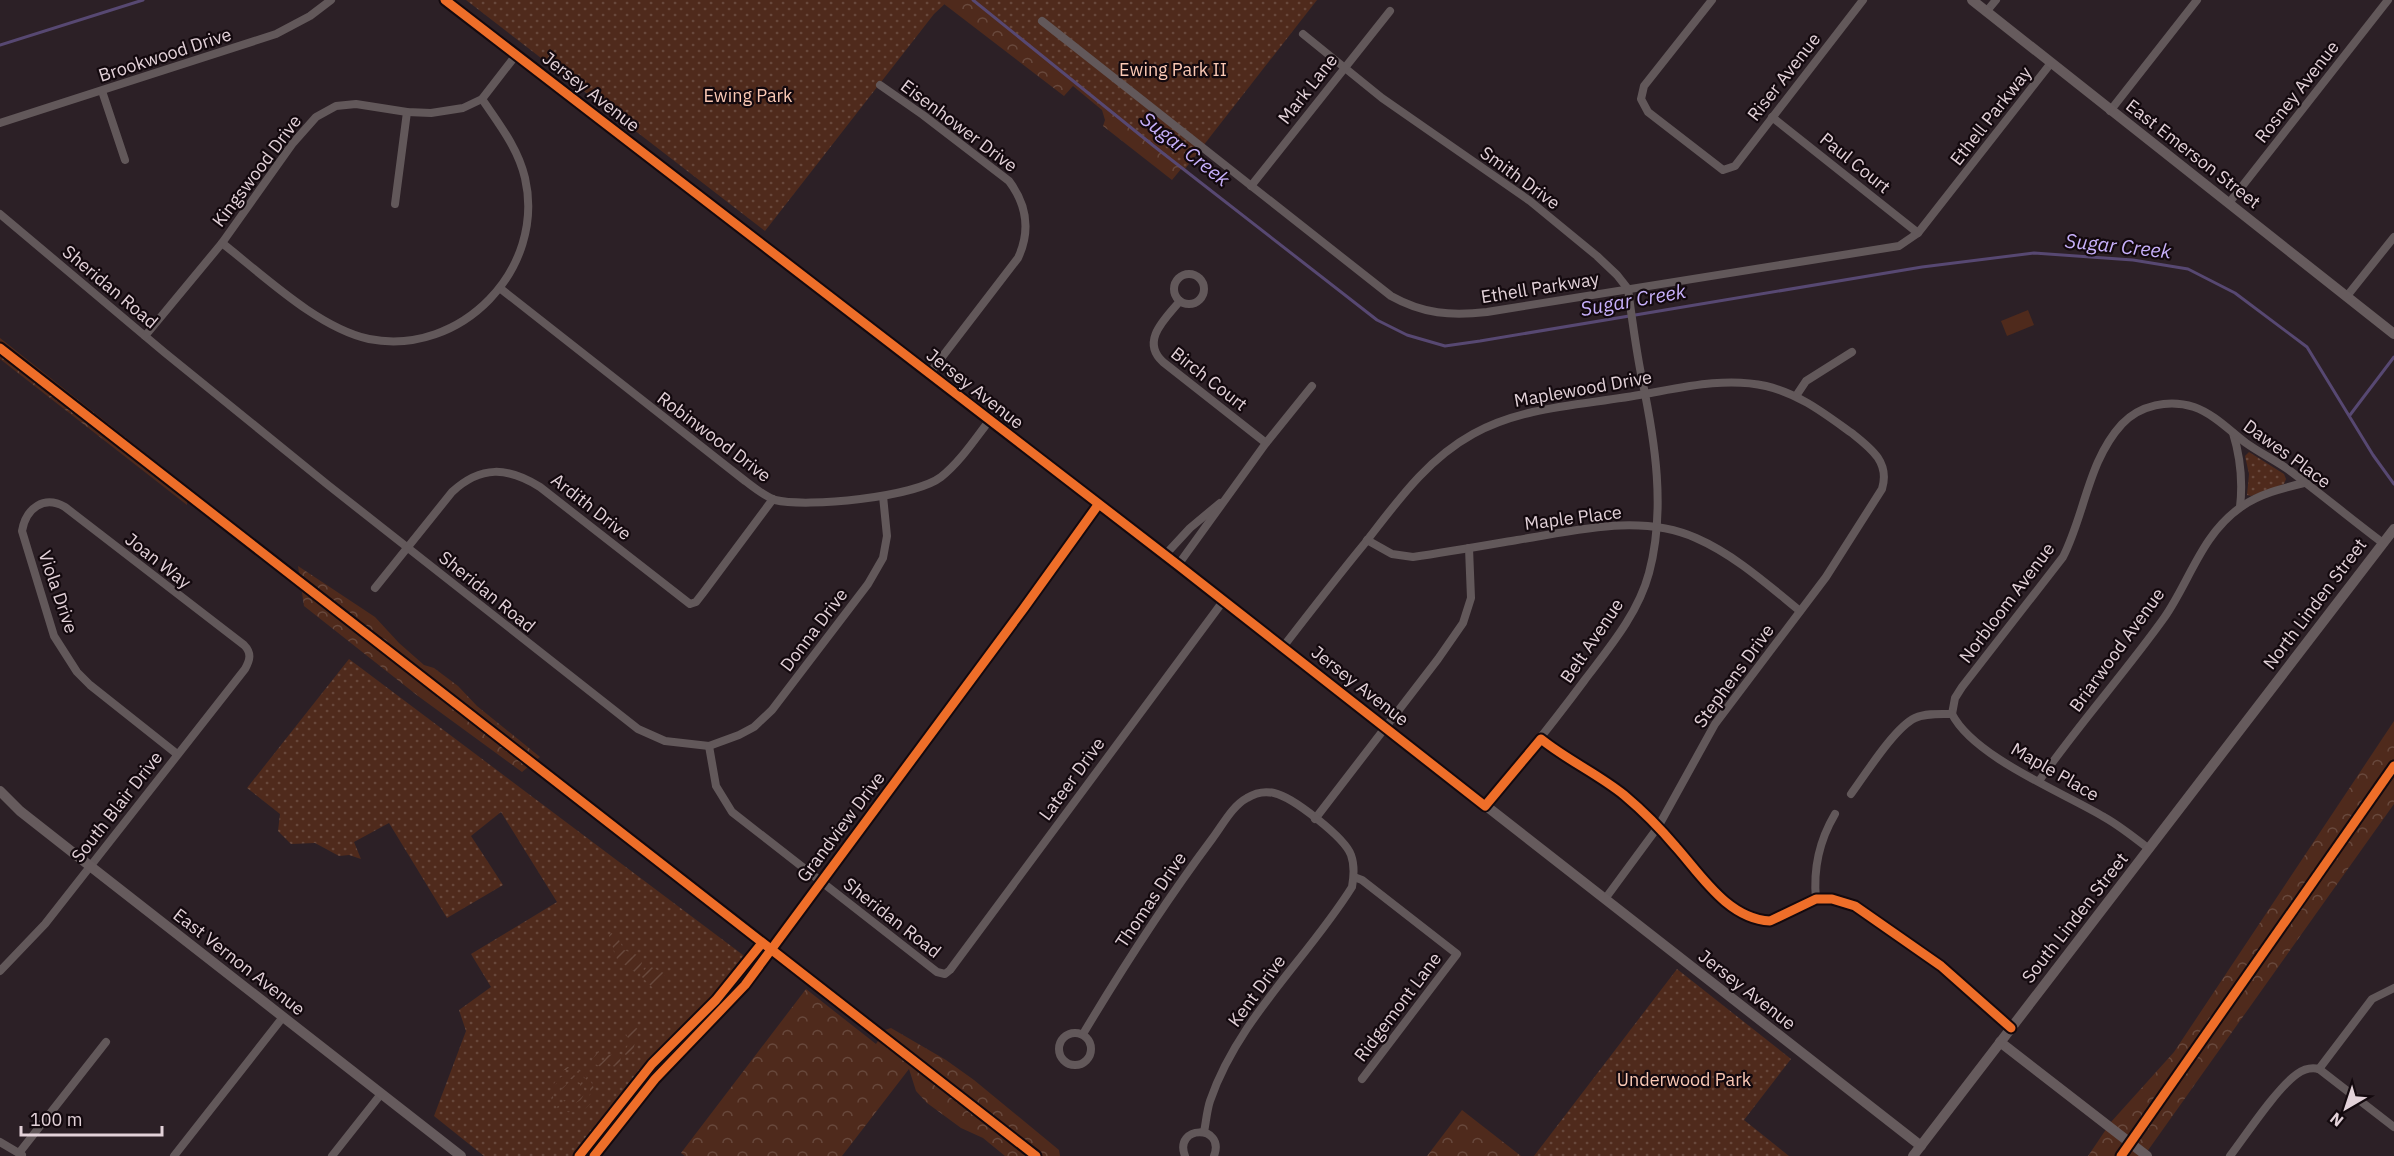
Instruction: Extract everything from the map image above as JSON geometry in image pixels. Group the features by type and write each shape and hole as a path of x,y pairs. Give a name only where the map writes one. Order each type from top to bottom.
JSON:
{"street":[{"name":"Brookwood Drive","path":"0,123 276,34 310,16 332,0"},
{"name":"Jersey Avenue","path":"445,0 1224,600 1921,1146"},
{"name":"Riser Avenue","path":"1712,0 1644,86 1641,99 1648,112 1718,167 1727,170 1735,166 1863,0"},
{"name":"East Emerson Street","path":"1972,0 2394,334"},
{"path":"1986,12 1996,0"},
{"path":"2110,111 2197,0"},
{"name":"Rosney Avenue","path":"2229,204 2388,0"},
{"name":"Mark Lane","path":"1251,186 1389,11"},
{"name":"Ethell Parkway","path":"1042,21 1391,296 1432,313 1452,315 1479,313 1899,246 1918,233 2051,63"},
{"name":"Smith Drive","path":"1303,34 1343,68 1439,139 1530,201 1597,256 1628,289"},
{"path":"222,243 325,321 346,332 370,339 406,340 443,331 473,315 501,289 512,271 522,246 528,219 527,191 514,149 482,99 516,55"},
{"name":"Eisenhower Drive","path":"880,85 1009,181 1019,195 1026,213 1024,237 1018,258 929,374"},
{"path":"102,91 125,160"},
{"name":"Kingswood Drive","path":"145,336 222,243 293,143 323,112 336,106 356,104 407,112 443,113 471,106 482,99"},
{"path":"395,204 407,112"},
{"name":"Paul Court","path":"1772,117 1918,233"},
{"name":"Sheridan Road","path":"0,214 145,336 408,548 638,729 664,741 709,746 716,786 726,806 937,972 945,974"},
{"path":"2347,296 2394,237"},
{"path":"1186,274 1195,275 1202,282 1204,292 1202,297 1190,304 1180,301 1174,293 1177,279 1186,274"},
{"name":"Robinwood Drive","path":"501,289 744,480 773,499 804,504 883,495 920,488 942,476 989,421"},
{"path":"1628,289 1646,394"},
{"name":"Birch Court","path":"1180,301 1155,334 1152,345 1154,351 1163,362 1266,443"},
{"path":"1796,396 1806,381 1852,352"},
{"name":"Maplewood Drive","path":"1283,647 1423,471 1443,453 1474,433 1515,415 1678,387 1734,382 1766,386 1810,402 1870,447 1880,459 1884,471"},
{"path":"1178,565 1266,443 1312,386"},
{"name":"Belt Avenue","path":"1485,806 1541,739 1618,636 1649,574 1656,527 1657,485 1646,394"},
{"name":"Dawes Place","path":"2168,403 2186,405 2203,411 2288,470 2383,543"},
{"name":"Norbloom Avenue","path":"1952,714 1955,698 1962,687 2063,557 2074,533 2096,467 2108,443 2121,425 2135,414 2151,406 2168,403"},
{"path":"2233,433 2242,469 2240,507"},
{"name":"Stephens Drive","path":"1605,899 1658,827 1716,724 1826,577 1882,489 1884,471"},
{"name":"Ardith Drive","path":"375,588 460,485 485,473 510,472 540,487 686,602 693,603 703,594 773,499"},
{"name":"Briarwood Avenue","path":"2039,781 2164,618 2196,557 2207,541 2240,507 2284,488 2304,483"},
{"name":"Donna Drive","path":"709,746 754,727 772,710 868,584 886,548 887,521 883,495"},
{"path":"1165,555 1190,528 1226,499"},
{"name":"Joan Way","path":"41,504 54,502 66,507 244,645 249,650 250,656"},
{"name":"Viola Drive","path":"41,504 29,513 22,531 57,642 84,678 177,754"},
{"name":"Grandview Drive","path":"594,1156 655,1079 745,985 1098,505"},
{"name":"Maple Place","path":"1367,540 1381,549 1400,556 1469,548 1609,526 1656,527 1687,534 1713,546 1734,559 1800,611"},
{"name":"North Linden Street","path":"2264,700 2394,529"},
{"path":"1354,877 1354,866 1347,847 1315,819 1463,623 1471,598 1469,548"},
{"name":"Lateer Drive","path":"945,974 1224,600"},
{"name":"South Blair Drive","path":"0,971 32,940 245,669 250,656"},
{"name":"South Linden Street","path":"1913,1156 2264,700"},
{"path":"1851,794 1901,728 1914,718 1924,715 1952,714"},
{"name":"Maple Place","path":"1952,714 1957,724 1970,736 2008,764 2104,816 2149,849"},
{"path":"1541,739 1563,756 1623,794 1658,827 1709,886 1745,914 1770,921 1816,899 1843,901 1864,912 1941,966 2011,1028"},
{"name":"East Vernon Avenue","path":"0,791 20,811 460,1156"},
{"name":"Thomas Drive","path":"1083,1034 1121,971 1237,806 1257,794 1267,792 1281,795 1315,819"},
{"path":"1816,899 1815,875 1819,850 1835,814"},
{"name":"Ridgemont Lane","path":"1354,877 1362,880 1457,954 1362,1079"},
{"name":"Kent Drive","path":"1204,1132 1209,1102 1246,1029 1344,900 1352,887 1354,877"},
{"path":"2319,1069 2372,999 2394,988"},
{"path":"174,1156 283,1017"},
{"path":"1073,1032 1083,1034 1091,1042 1092,1048 1088,1059 1079,1065 1068,1063 1060,1055 1061,1041 1073,1032"},
{"path":"0,1142 21,1154 106,1042"},
{"path":"2000,1042 2147,1156"},
{"path":"2230,1156 2288,1082 2302,1071 2313,1067 2319,1069 2394,1126"},
{"path":"332,1156 381,1094"},
{"path":"1185,1156 1183,1147 1188,1137 1198,1132 1204,1132 1215,1142 1214,1156"}],"green space":[{"name":"Ewing Park","path":"466,0 949,0 934,14 765,231"},
{"path":"948,0 993,0 1191,157 1172,180 1103,126 1105,120 1102,110 1073,86 1064,96 944,4"},
{"name":"Ewing Park II","path":"973,0 1317,0 1185,169"},
{"path":"2028,310 2034,325 2007,336 2001,321"},
{"path":"0,338 188,487 187,505 0,359"},
{"path":"2249,452 2284,474 2286,479 2284,484 2251,496 2247,495 2249,474 2245,456"},
{"path":"298,566 375,617 424,665 434,668 458,686 477,706 540,757 522,772 418,696 304,606"},
{"path":"349,659 747,958 723,989 655,1056 576,1156 484,1156 434,1116 466,1031 459,1010 491,987 471,954 557,902 501,812 471,836 503,885 447,918 389,823 354,842 361,859 349,855 339,856 315,843 291,844 278,831 280,814 247,788"},
{"path":"2394,721 2394,804 2144,1156 2088,1156 2111,1122 2174,1052"},
{"path":"611,933 617,936 624,950 640,956 642,963 636,973 617,959 609,936"},
{"path":"651,967 666,974 654,989 640,975 646,968"},
{"name":"Underwood Park","path":"1677,969 1791,1059 1744,1120 1789,1156 1534,1156"},
{"path":"806,989 876,1044 885,1030 891,1028 946,1060 1059,1150 1060,1156 1005,1156 983,1138 961,1128 927,1103 916,1091 909,1069 842,1156 685,1156 681,1153"},
{"path":"630,1023 639,1030 633,1052 626,1055 623,1053 630,1042 624,1030"},
{"path":"598,1051 600,1053 597,1062 601,1063 608,1055 621,1054 620,1064 615,1067 607,1063 601,1067 593,1063 592,1060"},
{"path":"568,1067 587,1076 594,1088 592,1101 583,1110 574,1112 563,1111 555,1105 552,1100 551,1092 559,1078 574,1075 583,1083 584,1095 575,1103 567,1104 560,1097 561,1089 568,1083 573,1086 568,1085 562,1090 561,1096 564,1100 573,1103 581,1096 580,1083 567,1077 558,1082 554,1088 555,1101 559,1107 572,1111 580,1109 587,1103 590,1088 582,1075 575,1071 557,1072 556,1070"},
{"path":"1462,1110 1521,1156 1427,1156"}],"waterway":[{"name":"Sugar Creek","path":"0,45 143,0"},
{"name":"Sugar Creek","path":"973,0 1155,147 1377,320 1407,335 1445,346 1922,267 2034,253 2133,260 2188,269 2235,293 2307,347 2373,455 2394,484"},
{"name":"Sugar Creek","path":"2350,415 2394,357"}],"cycle path":[{"path":"445,0 1178,565 1485,806 1541,739 1614,787 1631,801 1664,833 1717,894 1741,913 1770,921 1816,899 1832,899 1855,906 1941,966 2011,1028"},
{"path":"0,348 1036,1156"},
{"path":"594,1156 655,1079 745,985 1098,505"},
{"path":"2121,1156 2394,766"},
{"path":"579,1156 652,1064 716,1000 762,943"}]}
